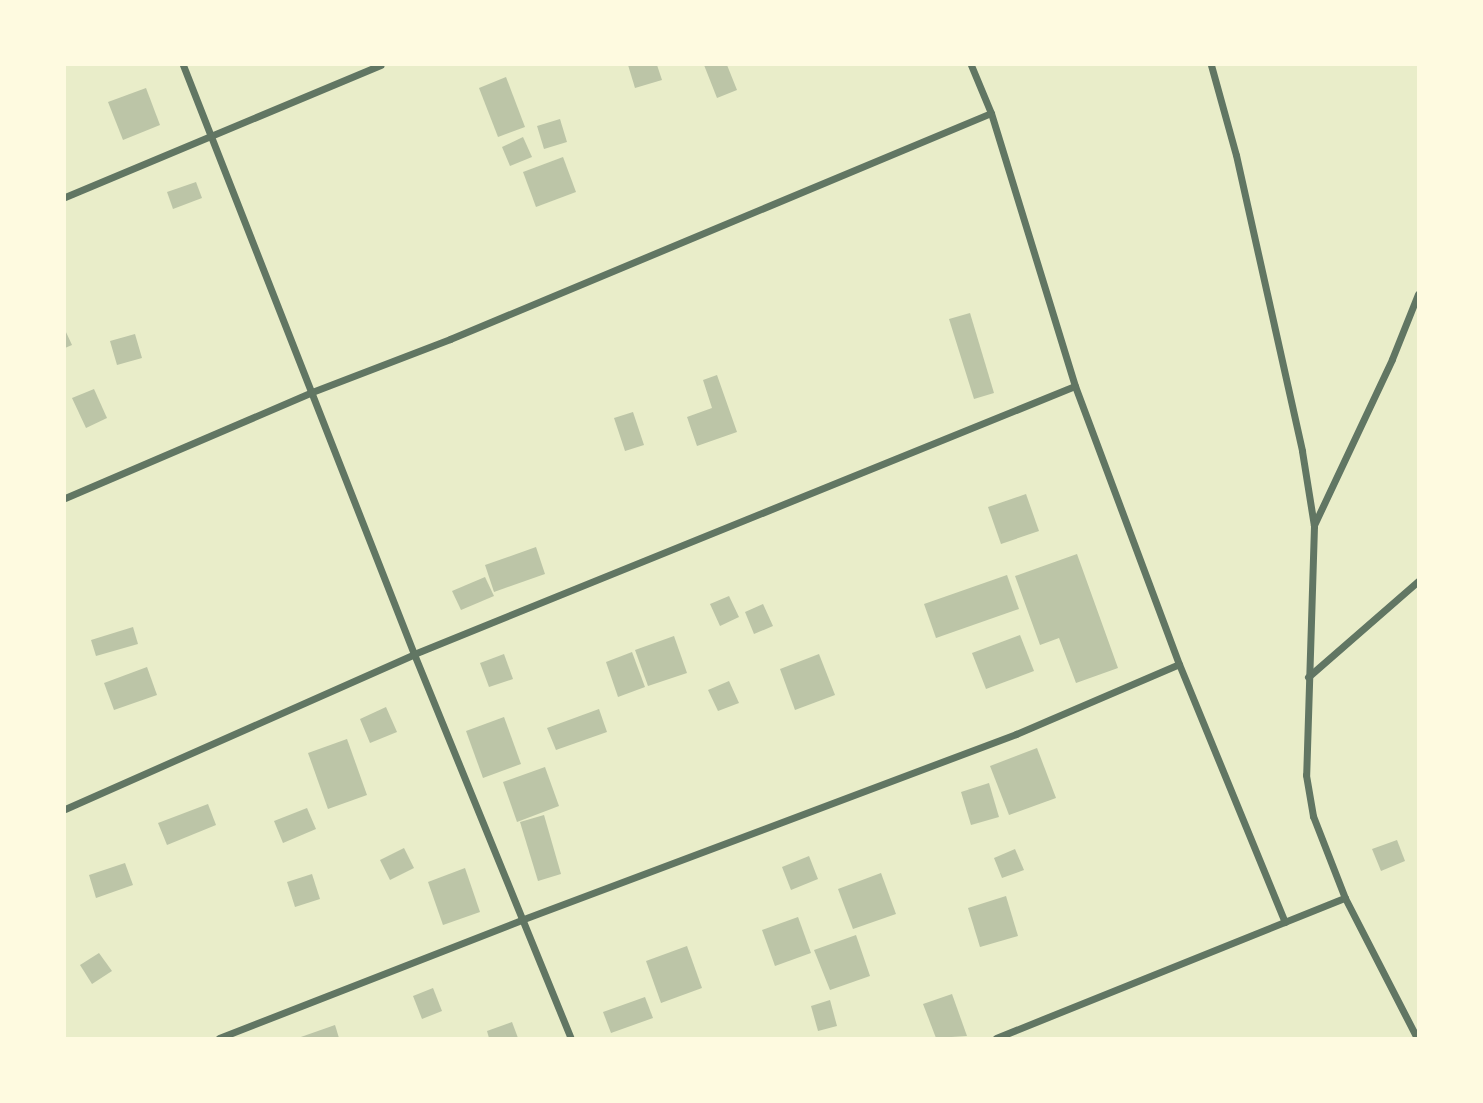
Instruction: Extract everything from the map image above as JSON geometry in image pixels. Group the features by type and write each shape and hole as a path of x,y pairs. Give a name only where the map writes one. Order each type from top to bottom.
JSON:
{"street":[{"path":"183,65 414,654 571,1038"},
{"path":"65,197 380,65"},
{"path":"971,65 991,113 1075,386 1180,664 1285,922"},
{"path":"1211,65 1236,155 1296,424 1314,526 1306,775 1313,816 1345,898 1418,1038"},
{"path":"65,498 312,392 450,340 991,113"},
{"path":"1314,526 1392,359 1418,294"},
{"path":"65,809 414,654 1075,386"},
{"path":"1308,677 1418,581"},
{"path":"219,1038 521,920 1016,734 1180,664"},
{"path":"996,1038 1345,898"}],"building":[{"path":"628,65 657,65 662,80 635,88"},
{"path":"704,65 727,65 737,90 717,98"},
{"path":"506,77 525,127 498,137 479,88"},
{"path":"146,88 160,125 123,140 108,102"},
{"path":"560,119 567,142 544,149 537,126"},
{"path":"523,137 532,157 510,166 502,147"},
{"path":"563,157 576,192 536,207 523,172"},
{"path":"196,182 202,198 173,209 167,192"},
{"path":"970,313 994,393 974,399 949,319"},
{"path":"65,330 72,345 65,348"},
{"path":"135,334 142,358 117,365 110,341"},
{"path":"717,375 737,432 697,446 687,417 712,408 703,380"},
{"path":"94,389 107,418 86,428 72,398"},
{"path":"633,412 644,445 625,451 614,418"},
{"path":"1026,494 1039,531 1001,544 988,507"},
{"path":"536,547 545,574 494,592 485,565"},
{"path":"1077,554 1118,668 1076,683 1059,638 1040,645 1015,576"},
{"path":"1007,575 1019,609 936,638 924,604"},
{"path":"485,577 494,596 461,610 452,591"},
{"path":"729,596 739,617 720,626 710,604"},
{"path":"763,604 773,626 754,634 745,612"},
{"path":"133,627 138,644 96,656 91,640"},
{"path":"1020,635 1034,671 986,689 972,653"},
{"path":"674,636 687,673 648,686 635,650"},
{"path":"632,652 645,687 618,697 606,662"},
{"path":"504,654 513,679 489,687 480,663"},
{"path":"819,654 835,695 795,710 780,669"},
{"path":"147,667 157,695 114,710 104,683"},
{"path":"729,681 739,703 718,711 708,690"},
{"path":"386,707 397,732 370,743 360,719"},
{"path":"599,709 607,732 556,750 547,728"},
{"path":"504,717 521,764 483,778 466,731"},
{"path":"347,739 367,795 328,809 308,753"},
{"path":"1037,748 1056,798 1009,815 990,766"},
{"path":"545,767 559,806 517,822 503,782"},
{"path":"989,783 999,817 971,825 961,792"},
{"path":"208,804 216,825 167,845 158,823"},
{"path":"307,808 316,829 283,843 274,821"},
{"path":"544,815 561,874 538,881 520,822"},
{"path":"1397,840 1405,861 1381,871 1372,849"},
{"path":"404,848 414,868 390,880 380,860"},
{"path":"1015,849 1024,870 1002,878 994,858"},
{"path":"809,856 818,879 791,890 782,867"},
{"path":"125,863 133,885 96,898 89,875"},
{"path":"465,868 480,912 443,925 428,882"},
{"path":"881,873 896,914 853,929 838,889"},
{"path":"312,874 320,899 295,907 287,882"},
{"path":"1006,896 1018,936 980,947 968,908"},
{"path":"798,917 811,953 775,966 762,930"},
{"path":"856,935 870,976 830,990 814,950"},
{"path":"687,946 702,988 661,1003 646,961"},
{"path":"99,953 112,971 92,984 80,965"},
{"path":"433,988 442,1011 422,1019 413,996"},
{"path":"952,994 967,1036 936,1038 923,1004"},
{"path":"645,997 653,1018 611,1033 603,1012"},
{"path":"830,1000 837,1026 818,1031 811,1006"},
{"path":"512,1022 518,1038 489,1038 487,1031"},
{"path":"335,1025 339,1038 298,1038"}]}
